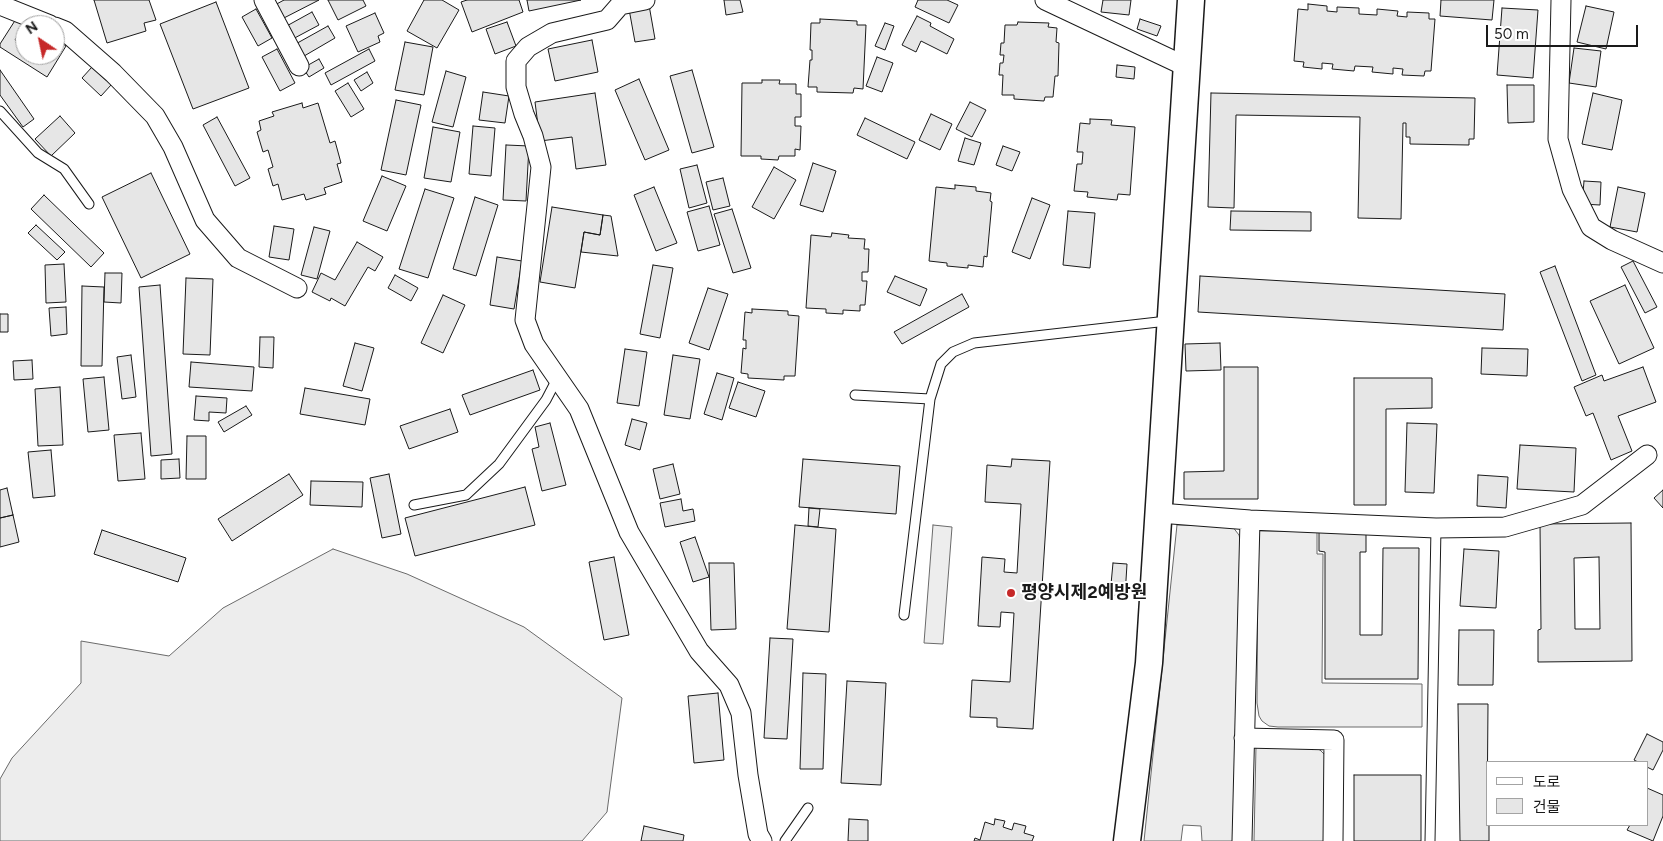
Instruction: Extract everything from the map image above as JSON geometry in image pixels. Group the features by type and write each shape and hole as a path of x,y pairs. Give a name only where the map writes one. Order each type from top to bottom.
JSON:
{"main road":[{"path":"1127,841 1149,663 1191,0"}],"street":[{"path":"264,0 299,66"},
{"path":"645,0 620,5 608,20 552,33 528,46 516,61 516,87 533,136 541,167 525,320 534,344 579,409 629,532 700,651 729,685 741,713 748,774 758,834 762,841"},
{"path":"1045,0 1187,67"},
{"path":"1560,0 1558,139 1572,189 1591,227 1612,240 1663,264"},
{"path":"0,5 25,15"},
{"path":"65,31 113,72 155,116 173,147 206,220 238,258 297,288"},
{"path":"1159,513 1250,520 1436,528 1505,527 1582,505 1647,455"},
{"path":"1242,841 1250,520"},
{"path":"1244,738 1334,740 1333,841"}],"lane":[{"path":"0,112 38,153 64,169 89,204"},
{"path":"904,616 930,399 941,364 953,352 974,343 1170,321"},
{"path":"414,505 466,495 499,464 546,400 558,377"},
{"path":"855,395 930,399"},
{"path":"1430,841 1436,528"},
{"path":"785,841 808,808"}],"shaded area":[{"path":"933,525 952,527 943,644 924,643"},
{"path":"1177,525 1232,526 1239,535 1242,547 1236,841 1202,841 1201,826 1183,825 1181,841 1144,841"},
{"path":"1258,531 1317,531 1317,554 1323,554 1322,683 1422,684 1422,727 1278,727 1269,726 1262,721 1259,716 1257,703"},
{"path":"333,549 407,574 524,627 622,698 607,812 582,841 0,841 0,779 12,758 81,683 81,641 169,656 223,608"},
{"path":"1256,746 1312,747 1320,750 1326,756 1326,841 1254,841"}],"building":[{"path":"94,0 149,0 156,20 144,23 146,31 107,43"},
{"path":"284,0 319,0 280,20 273,6"},
{"path":"328,0 363,0 366,6 338,20"},
{"path":"424,0 442,0 459,10 437,48 407,31"},
{"path":"467,0 519,0 523,12 472,32 461,2"},
{"path":"527,0 581,0 529,11"},
{"path":"724,0 740,0 743,12 726,15"},
{"path":"918,0 947,0 958,5 949,23 915,7"},
{"path":"1103,0 1131,0 1129,15 1101,12"},
{"path":"1441,0 1494,0 1492,20 1440,16"},
{"path":"216,2 249,88 193,109 160,24"},
{"path":"1308,4 1327,6 1327,11 1337,12 1337,7 1359,8 1359,14 1377,15 1377,9 1398,11 1397,16 1407,17 1407,12 1429,13 1429,19 1435,19 1431,71 1425,71 1424,76 1402,75 1403,69 1393,68 1393,74 1372,72 1373,67 1355,66 1354,71 1332,69 1333,64 1322,63 1322,69 1303,67 1304,62 1294,61 1298,9 1308,10"},
{"path":"649,5 655,39 635,42 629,9"},
{"path":"1586,6 1614,12 1606,49 1577,42"},
{"path":"1502,8 1538,10 1533,78 1497,75"},
{"path":"256,9 272,38 258,46 242,17"},
{"path":"312,12 319,25 289,41 283,28"},
{"path":"375,13 384,33 378,36 380,42 358,52 346,26"},
{"path":"917,16 931,23 930,26 954,39 947,54 921,41 916,52 902,45"},
{"path":"820,19 857,21 857,25 866,25 863,89 854,88 853,93 817,92 817,87 808,87 810,60 812,60 812,50 810,50 811,23 820,23"},
{"path":"1140,19 1161,26 1157,36 1137,29"},
{"path":"15,21 15,57 0,47"},
{"path":"507,22 516,46 495,54 486,29"},
{"path":"1018,22 1049,23 1048,27 1057,28 1056,42 1059,43 1058,76 1055,76 1053,97 1045,97 1044,101 1014,99 1014,95 1002,95 1003,75 999,75 1000,63 1003,63 1004,55 1000,55 1001,43 1004,43 1005,25 1017,25"},
{"path":"885,23 894,26 885,50 875,46"},
{"path":"328,26 335,38 299,59 292,46"},
{"path":"592,40 598,72 555,81 548,49"},
{"path":"405,42 433,47 424,95 395,90"},
{"path":"1574,48 1601,51 1596,87 1569,83"},
{"path":"277,49 295,83 280,91 262,57"},
{"path":"369,49 375,61 331,85 325,73"},
{"path":"877,57 893,63 882,92 866,86"},
{"path":"319,59 324,68 309,77 303,68"},
{"path":"28,65 54,65 47,77"},
{"path":"1117,65 1135,67 1134,79 1116,77"},
{"path":"92,67 111,85 101,96 82,78"},
{"path":"0,70 34,119 23,127 0,95"},
{"path":"692,70 714,147 692,153 670,76"},
{"path":"446,71 466,77 453,127 432,122"},
{"path":"367,72 373,83 361,91 354,80"},
{"path":"639,79 669,150 645,160 615,90"},
{"path":"762,80 780,80 779,84 796,84 796,94 801,94 801,117 795,117 795,126 801,126 800,150 795,149 795,156 779,156 778,160 761,159 761,156 741,156 742,83 762,83"},
{"path":"348,83 364,109 351,117 335,91"},
{"path":"1507,85 1534,85 1534,122 1508,123"},
{"path":"483,92 509,96 505,123 479,120"},
{"path":"595,93 606,165 576,169 572,137 540,141 535,102"},
{"path":"1211,93 1475,98 1474,139 1469,139 1469,145 1410,144 1410,137 1406,137 1406,123 1403,123 1401,219 1358,218 1360,117 1236,115 1234,208 1208,207"},
{"path":"1593,93 1622,100 1612,150 1582,144"},
{"path":"396,100 421,105 406,175 381,170"},
{"path":"970,102 986,110 972,137 956,129"},
{"path":"302,103 303,108 318,103 330,143 335,141 341,163 337,164 342,182 324,188 326,194 306,200 304,194 282,200 278,184 273,186 268,169 273,167 268,150 263,152 257,132 261,130 259,121 274,116 272,112"},
{"path":"931,114 952,124 940,150 919,140"},
{"path":"60,116 75,133 51,156 35,139"},
{"path":"217,117 250,178 235,186 203,125"},
{"path":"865,118 915,142 907,159 857,135"},
{"path":"1090,119 1112,120 1111,125 1135,127 1130,195 1118,194 1117,200 1087,197 1088,192 1074,191 1077,164 1082,164 1083,152 1077,152 1080,123 1090,124"},
{"path":"473,126 495,128 491,176 469,174"},
{"path":"433,127 460,132 451,182 424,178"},
{"path":"965,138 981,143 974,165 958,161"},
{"path":"506,145 529,146 526,201 503,200"},
{"path":"1003,146 1020,152 1012,171 996,165"},
{"path":"813,163 836,171 823,212 800,205"},
{"path":"697,165 707,203 689,208 680,169"},
{"path":"774,167 796,180 774,219 752,207"},
{"path":"151,173 190,254 141,278 102,197"},
{"path":"382,176 406,186 387,231 363,221"},
{"path":"723,178 730,206 713,210 706,182"},
{"path":"1584,181 1601,182 1600,205 1582,204"},
{"path":"955,185 976,187 976,191 991,193 990,201 992,202 987,257 984,256 983,267 968,265 968,268 947,266 947,263 929,261 936,187 955,189"},
{"path":"654,187 677,243 656,251 634,195"},
{"path":"1618,187 1645,193 1637,232 1610,227"},
{"path":"425,189 454,198 428,278 399,269"},
{"path":"44,195 104,253 91,267 31,209"},
{"path":"475,197 498,205 476,276 453,269"},
{"path":"1032,198 1050,205 1030,259 1012,252"},
{"path":"709,206 720,245 698,251 687,212"},
{"path":"552,207 603,215 600,235 584,232 575,288 540,282"},
{"path":"732,209 751,268 733,273 714,214"},
{"path":"1068,211 1095,213 1090,268 1063,265"},
{"path":"1231,211 1311,212 1311,231 1230,230"},
{"path":"603,215 611,216 618,256 581,252 584,232 600,235"},
{"path":"36,225 65,252 57,260 28,233"},
{"path":"274,226 294,229 289,260 269,257"},
{"path":"314,227 330,231 317,279 301,275"},
{"path":"832,233 849,235 848,238 865,239 864,249 869,249 868,272 862,272 862,281 867,281 865,305 860,305 860,311 843,310 843,314 826,313 826,309 806,308 811,235 831,237"},
{"path":"357,242 383,257 375,271 368,267 345,306 331,298 330,301 312,292 321,273 335,280"},
{"path":"497,257 522,261 514,309 490,305"},
{"path":"1633,261 1657,307 1645,313 1621,267"},
{"path":"64,264 66,302 46,303 45,265"},
{"path":"653,265 673,268 660,338 640,334"},
{"path":"1555,266 1596,375 1582,381 1540,272"},
{"path":"105,273 122,273 121,303 104,302"},
{"path":"395,275 418,288 411,301 388,288"},
{"path":"895,276 927,289 920,306 887,292"},
{"path":"1200,276 1505,294 1503,330 1198,312"},
{"path":"186,278 213,279 210,355 183,354"},
{"path":"160,285 172,454 151,456 139,287"},
{"path":"1625,285 1654,348 1619,364 1590,301"},
{"path":"82,286 104,287 102,366 81,366"},
{"path":"708,288 728,294 709,350 689,343"},
{"path":"962,294 969,307 902,344 894,332"},
{"path":"443,295 465,305 443,353 421,343"},
{"path":"66,307 67,334 51,336 49,308"},
{"path":"752,309 788,311 788,315 799,316 795,376 784,376 784,380 748,378 748,374 741,373 743,348 746,349 746,340 743,340 745,312 752,313"},
{"path":"0,314 8,314 8,332 0,332"},
{"path":"260,337 274,337 273,368 259,367"},
{"path":"355,343 374,348 362,391 343,386"},
{"path":"1220,343 1221,370 1186,371 1185,344"},
{"path":"1482,348 1528,349 1527,376 1481,374"},
{"path":"625,349 647,352 639,406 617,403"},
{"path":"131,355 136,397 122,399 117,357"},
{"path":"673,355 700,359 690,419 664,415"},
{"path":"32,360 33,379 14,380 13,361"},
{"path":"191,362 254,367 252,391 189,387"},
{"path":"1224,367 1258,367 1258,499 1184,499 1184,472 1224,471"},
{"path":"1643,367 1656,402 1618,416 1632,451 1611,460 1593,413 1586,416 1574,387 1602,375 1604,381"},
{"path":"533,370 540,390 470,415 462,395"},
{"path":"717,373 734,378 722,420 704,414"},
{"path":"104,377 109,430 88,432 83,379"},
{"path":"1354,378 1432,378 1432,408 1386,409 1386,505 1354,505"},
{"path":"738,382 765,391 756,417 729,408"},
{"path":"60,387 63,445 38,446 35,389"},
{"path":"305,388 370,399 365,425 300,414"},
{"path":"196,396 227,398 226,413 209,412 209,421 194,420"},
{"path":"246,406 252,415 224,432 218,422"},
{"path":"450,409 458,432 409,449 400,426"},
{"path":"632,419 647,423 640,450 625,445"},
{"path":"550,423 566,485 542,491 532,449 539,447 535,427"},
{"path":"1407,423 1437,424 1434,493 1405,492"},
{"path":"141,433 145,479 118,481 114,435"},
{"path":"187,436 206,436 206,479 186,479"},
{"path":"1520,445 1576,448 1574,492 1517,489"},
{"path":"51,450 55,496 33,498 28,452"},
{"path":"179,459 180,478 161,479 161,460"},
{"path":"803,459 900,466 896,514 799,507"},
{"name":"평양시제2예방원","path":"1012,459 1050,461 1033,729 997,727 997,718 970,717 972,680 1010,682 1014,613 1001,612 1000,627 978,626 982,557 1005,559 1004,572 1017,573 1021,504 985,502 987,465 1011,467"},
{"path":"673,464 680,494 660,499 653,469"},
{"path":"289,474 303,495 232,541 218,519"},
{"path":"389,474 401,534 382,538 370,478"},
{"path":"1478,475 1508,477 1506,508 1477,506"},
{"path":"311,481 363,482 362,507 310,505"},
{"path":"525,487 535,525 415,556 405,518"},
{"path":"7,488 13,515 0,518 0,490"},
{"path":"1663,490 1663,508 1654,498"},
{"path":"681,499 683,511 693,509 695,521 665,527 660,503"},
{"path":"809,508 820,509 818,527 808,526"},
{"path":"13,515 19,542 0,547 0,518"},
{"path":"1631,523 1632,661 1538,662 1538,630 1541,629 1540,524","holes":["1599,557 1600,629 1575,629 1574,558"]},
{"path":"795,525 836,529 829,632 787,629"},
{"path":"102,530 186,558 178,582 94,554"},
{"path":"1319,532 1366,532 1366,552 1360,552 1360,635 1382,635 1383,548 1419,548 1418,679 1325,679 1325,552 1319,551"},
{"path":"695,537 709,577 693,582 680,542"},
{"path":"1464,549 1499,551 1496,608 1460,606"},
{"path":"614,557 629,635 604,640 589,562"},
{"path":"709,563 734,563 736,629 711,630"},
{"path":"1113,563 1127,564 1125,596 1110,595"},
{"path":"1459,630 1494,630 1493,685 1458,685"},
{"path":"770,638 793,639 787,739 764,738"},
{"path":"803,673 826,674 823,769 800,769"},
{"path":"847,681 886,683 881,785 841,783"},
{"path":"718,693 724,760 694,763 688,696"},
{"path":"1458,704 1488,704 1486,826 1489,826 1489,841 1460,841"},
{"path":"1647,734 1663,742 1663,750 1653,770 1648,768 1648,761 1634,760"},
{"path":"1354,775 1421,775 1421,841 1354,841"},
{"path":"1648,788 1663,795 1663,816 1653,841 1627,830 1629,826 1648,826"},
{"path":"849,819 868,820 868,841 848,841"},
{"path":"995,819 1005,821 1003,827 1012,830 1014,823 1026,826 1024,833 1034,836 1032,841 974,841 975,838 980,840 985,822 994,825"},
{"path":"644,826 684,835 683,841 641,841"}],"place":[{"name":"평양시제2예방원","path":"1011,593"}]}
